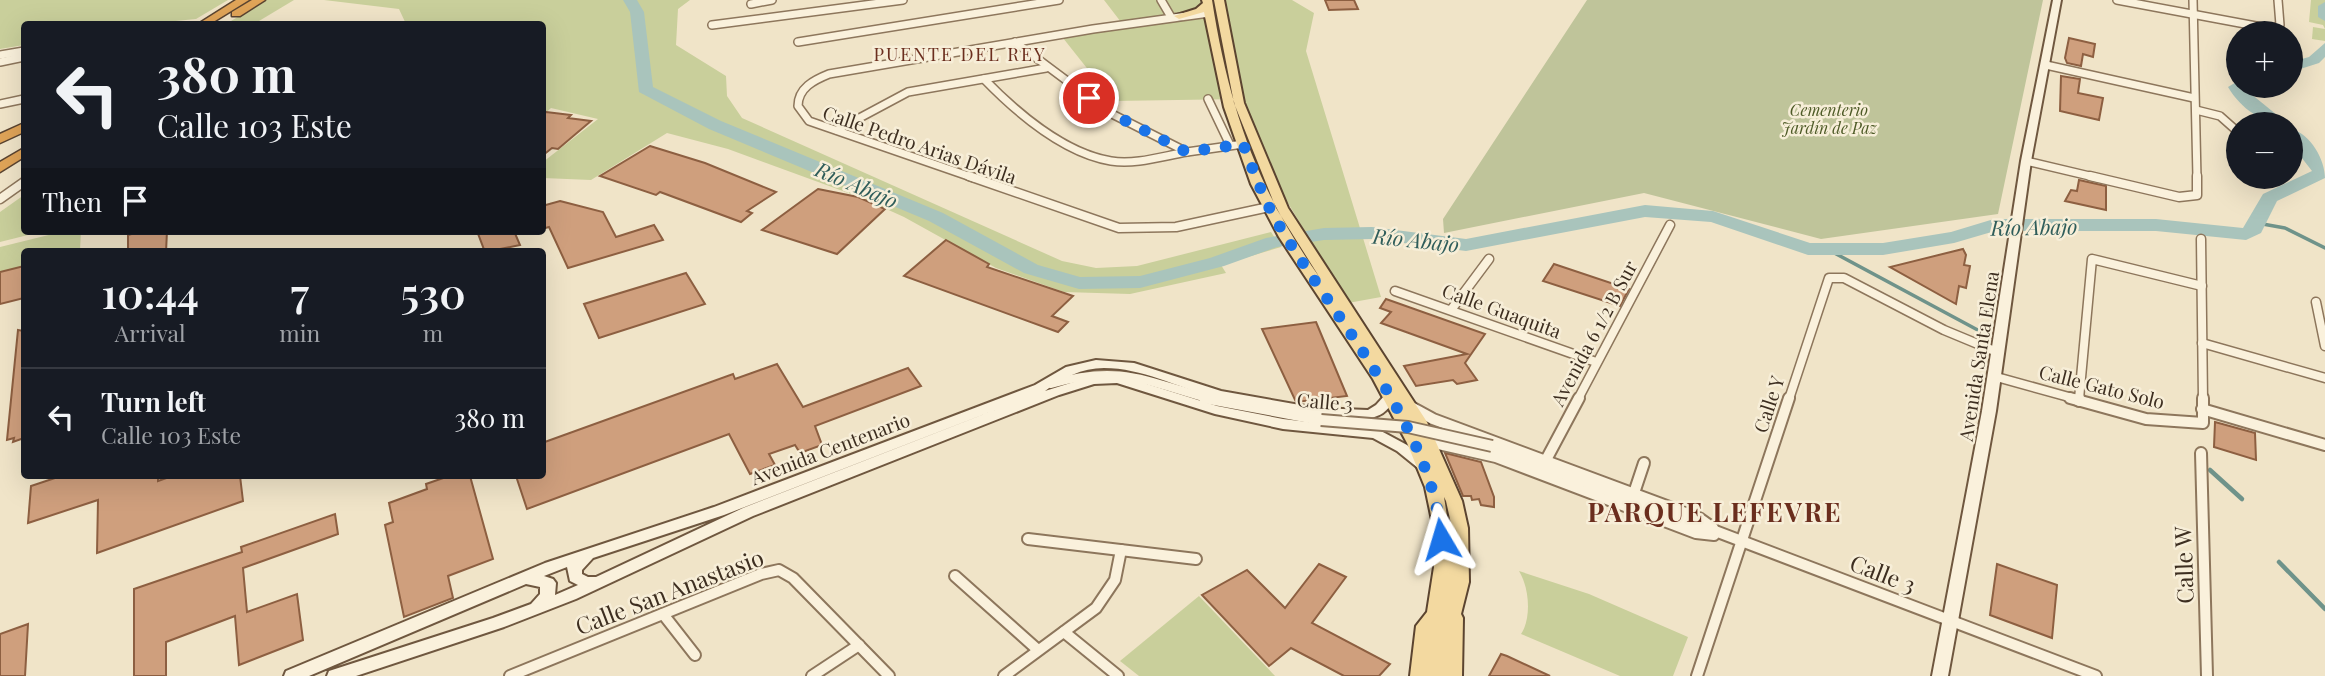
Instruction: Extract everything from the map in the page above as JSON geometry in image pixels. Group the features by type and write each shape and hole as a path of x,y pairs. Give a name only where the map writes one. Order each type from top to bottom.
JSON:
{"highway":[{"path":"207,21 244,0"},
{"path":"224,21 260,0"},
{"path":"0,139 21,128"},
{"path":"0,156 21,142"},
{"path":"0,168 21,154"}],"main road":[{"name":"Avenida Santa Elena","path":"1940,676 2015,248 2026,161 2057,0"},
{"path":"1180,16 1211,7"},
{"path":"1180,16 1211,7"},
{"path":"1211,7 1225,95 1269,207 1286,226 1410,407 1430,442 1451,492 1460,528 1462,556 1454,617 1453,676"},
{"path":"1211,7 1239,103 1286,226"},
{"path":"1297,243 1390,398 1434,489 1440,519 1442,578 1434,617 1432,666 1436,676 1441,666 1447,630 1454,617"},
{"name":"Avenida Centenario","path":"292,676 523,578 719,511 1040,388 1073,369 1107,364 1276,406 1366,415"},
{"name":"Avenida Centenario","path":"335,676 535,608 603,581 748,512 1046,394 1093,380 1131,382 1183,401 1248,417 1376,434 1402,447 1423,465"},
{"path":"1366,415 1380,409 1390,398"},
{"path":"1366,415 1383,423 1381,431 1376,434"},
{"path":"593,552 574,568 575,577 587,583 603,581"},
{"path":"523,578 540,579 548,583 547,596 535,608"},
{"path":"1419,676 1425,626 1434,617"}],"street":[{"path":"751,4 770,0"},
{"path":"712,25 903,0"},
{"path":"798,42 1059,0"},
{"path":"1161,0 1180,16"},
{"path":"2117,0 2279,28 2278,0"},
{"path":"2026,161 2179,197 2197,195 2193,0"},
{"path":"1015,42 1180,16"},
{"path":"1015,42 1046,68 1110,113 1187,152"},
{"name":"Calle Pedro Arias Dávila","path":"1015,42 830,74 815,80 797,101 800,114 809,121 1118,228 1140,231 1166,229 1269,207"},
{"path":"0,55 21,52"},
{"path":"0,62 21,58"},
{"path":"2046,65 2194,98"},
{"path":"837,131 895,96 1046,68"},
{"path":"984,79 1020,113 1098,157 1128,162 1243,144"},
{"path":"1208,99 1230,145"},
{"path":"0,104 21,100"},
{"path":"2196,110 2220,116 2226,121"},
{"path":"0,199 21,184"},
{"name":"Avenida 6 1/2 B Sur","path":"1547,458 1670,225"},
{"path":"2201,239 2202,409 2325,445"},
{"path":"1451,310 1489,259"},
{"path":"2079,401 2092,259 2202,286"},
{"name":"Calle Y","path":"1697,676 1829,278 1844,278 1944,330 1997,352"},
{"name":"Calle Guaquita","path":"1395,290 1596,362"},
{"path":"2316,302 2325,346"},
{"path":"2202,343 2325,378"},
{"name":"Calle 3","path":"1040,388 1089,372 1123,372 1217,401 1321,420 1403,425 1455,435 1492,446 2096,676"},
{"name":"Calle Gato Solo","path":"1993,376 2146,419 2203,423 2202,409"},
{"name":"Calle 3","path":"1410,407 1433,419 1547,458 1699,518 1722,535"},
{"name":"Calle 3","path":"1430,442 1480,452 1696,533 1722,535"},
{"name":"Calle W","path":"2201,453 2207,676"},
{"path":"1634,493 1644,463"},
{"path":"1028,539 1196,559"},
{"path":"1004,676 1096,608 1115,580 1121,550"},
{"name":"Calle San Anastasio","path":"510,676 529,673 663,614 761,574 779,570 793,578 890,676"},
{"path":"955,576 1038,650"},
{"path":"663,614 695,655"},
{"path":"1064,632 1118,676"},
{"path":"813,676 859,645"}],"green space":[{"path":"0,0 228,0 196,19 21,21 21,46 0,49"},
{"path":"266,0 294,0 259,21 231,21"},
{"path":"324,0 690,0 678,9 676,45 726,76 727,96 742,118 1062,261 1096,268 1137,266 1271,232 1281,247 1221,265 1226,273 1130,294 1064,292 996,268 904,217 862,198 728,149 667,133 591,180 546,178 546,160 598,119 551,108 546,112 546,21 405,21 399,9"},
{"path":"1104,0 1292,0 1314,13 1306,51 1381,297 1348,303 1285,198 1242,99 1113,101 1063,38 1124,26"},
{"name":"Cementerio Jardín de Paz","path":"1587,0 2043,0 1998,214 1821,239 1644,193 1444,233 1443,219"},
{"path":"2311,0 2325,0 2325,29 2323,25 2309,22"},
{"path":"2313,27 2325,29 2325,41 2312,39"},
{"path":"21,197 21,235 28,235 0,242 0,212"},
{"path":"49,235 81,235 80,248 21,248 21,267 0,272 0,247"},
{"path":"1519,571 1589,594 1688,637 1673,676 1620,676 1521,634 1527,620 1528,602"},
{"path":"1199,596 1275,676 1139,676 1120,661"}],"building":[{"path":"1325,0 1354,0 1358,9 1329,10"},
{"path":"2069,38 2095,44 2093,57 2083,54 2081,66 2067,63 2065,58"},
{"path":"2061,76 2080,79 2078,93 2103,98 2099,120 2060,111"},
{"path":"546,112 591,121 558,149 552,148 546,153"},
{"path":"650,146 705,163 776,192 747,211 752,213 741,222 660,192 656,195 600,176"},
{"path":"2079,180 2106,186 2106,210 2065,201 2071,190 2077,191"},
{"path":"818,189 858,197 885,209 837,254 762,230"},
{"path":"560,201 603,212 616,237 654,225 663,240 568,268 549,227 546,228 546,205"},
{"path":"128,235 167,235 166,248 128,248"},
{"path":"479,235 516,235 520,245 505,248 483,248"},
{"path":"946,240 989,264 987,267 1073,296 1052,316 1068,322 1058,332 904,276"},
{"path":"1963,249 1966,255 1964,265 1970,266 1966,288 1959,286 1956,304 1890,267"},
{"path":"1554,264 1629,289 1620,306 1543,281"},
{"path":"21,267 21,299 0,304 0,272"},
{"path":"686,273 705,304 599,338 584,304"},
{"path":"1386,299 1485,334 1465,363 1477,380 1457,384 1453,380 1416,386 1404,366 1467,354 1381,323 1391,312 1380,308"},
{"path":"1316,322 1347,396 1296,402 1262,329"},
{"path":"18,330 21,330 21,439 13,442 14,438 7,440"},
{"path":"777,364 803,407 908,368 921,386 815,426 822,445 800,453 795,445 769,454 775,465 750,474 729,434 527,509 517,479 546,479 546,442 733,374 735,379"},
{"path":"2215,422 2255,433 2256,460 2214,447"},
{"path":"1445,453 1481,462 1494,497 1494,507 1481,505 1479,499 1472,500 1471,496 1463,496"},
{"path":"52,479 240,479 243,501 97,553 98,500 28,523 31,486"},
{"path":"440,479 471,479 493,559 448,576 453,598 404,617 385,525 393,522 389,503 427,489 426,484"},
{"path":"335,514 338,534 243,568 247,612 297,594 303,640 239,665 235,616 166,642 166,676 134,676 134,589 242,552 241,547"},
{"path":"1319,564 1346,577 1312,623 1390,664 1379,676 1344,676 1291,648 1269,666 1202,595 1247,570 1285,608"},
{"path":"1997,564 2057,585 2052,638 1990,615"},
{"path":"28,624 25,676 0,676 0,634"},
{"path":"1501,654 1507,656 1550,676 1489,676"}],"waterway":[{"name":"Río Abajo","path":"630,0 637,12 645,89 715,125 936,217 1031,269 1079,283 1140,282 1217,262 1273,242 1324,234 1372,233 1466,245 1645,211 1713,217 1808,249 1883,249 1954,237 1994,225 2156,225 2246,234 2254,229 2269,198 2288,189"},
{"name":"Río Abajo","path":"2325,6 2325,17"},
{"name":"Río Abajo","path":"2303,63 2314,60 2325,48"},
{"name":"Río Abajo","path":"2243,98 2264,112"},
{"name":"Río Abajo","path":"2303,147 2322,173 2303,182"},
{"path":"2257,223 2285,228 2325,248"},
{"path":"1827,249 1987,335"},
{"path":"2210,470 2242,499"},
{"path":"2279,562 2325,609"}],"district":[{"name":"PUENTE DEL REY","path":"960,54"},
{"name":"PARQUE LEFEVRE","path":"1715,511"}],"route":[{"path":"1089,98 1110,113 1187,152 1243,144 1280,227 1354,337 1416,446 1434,489 1441,539"}]}
